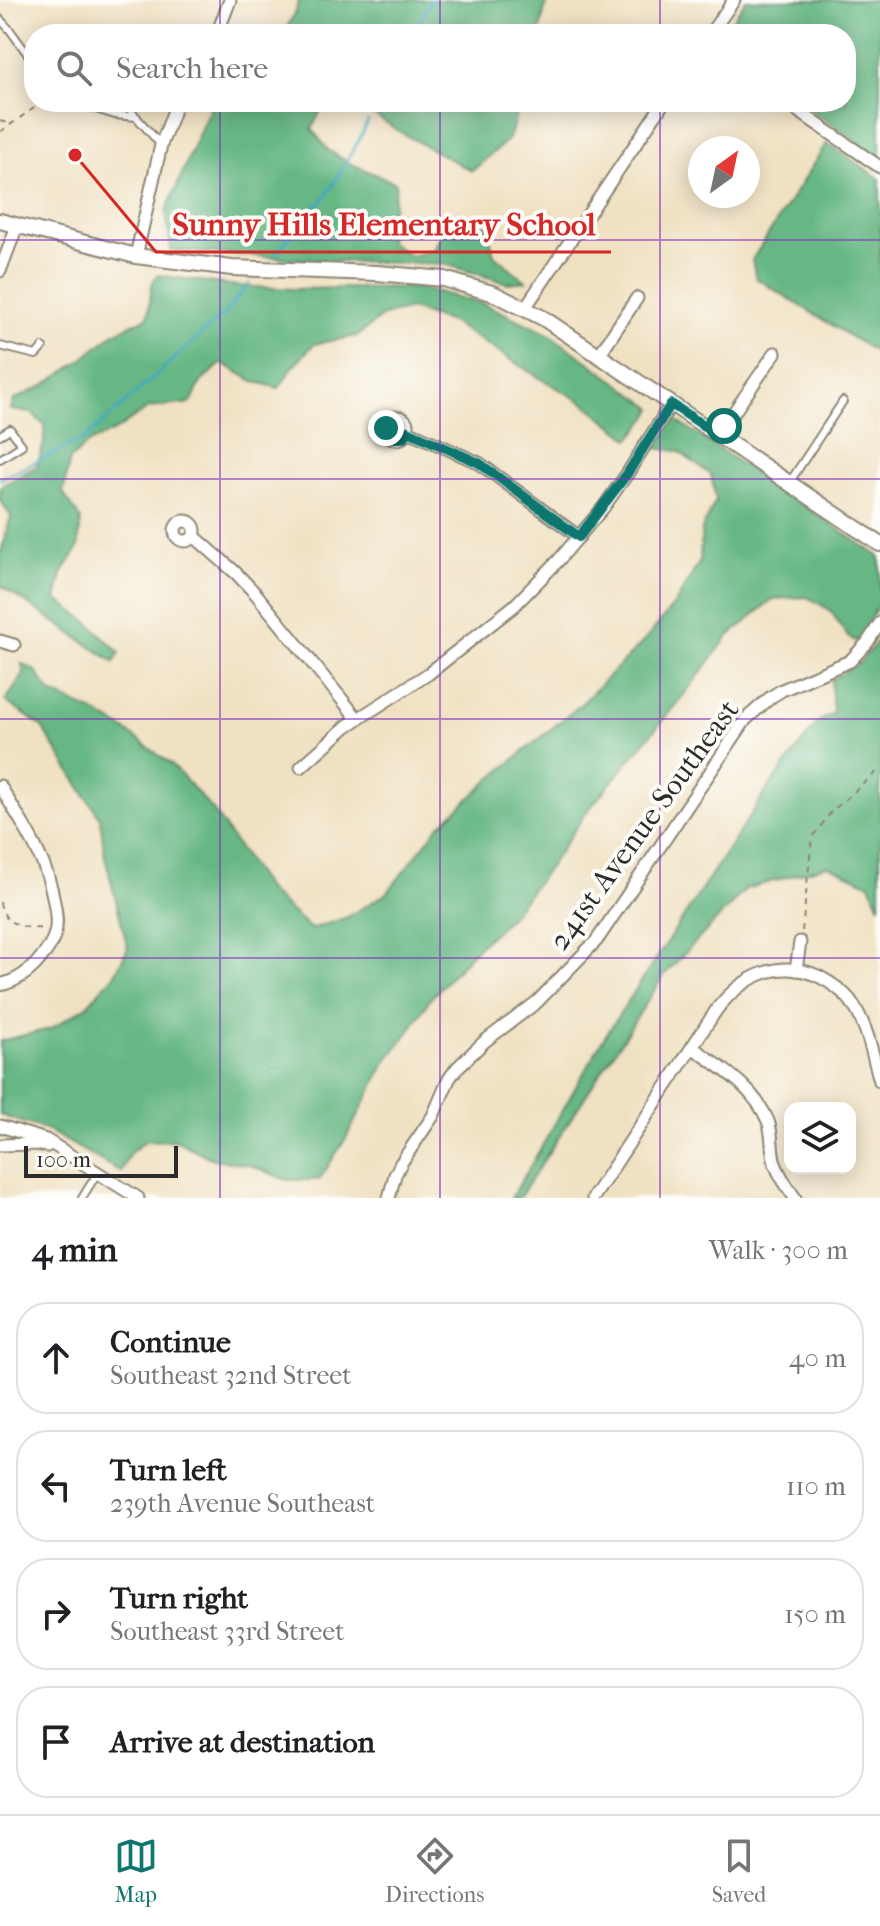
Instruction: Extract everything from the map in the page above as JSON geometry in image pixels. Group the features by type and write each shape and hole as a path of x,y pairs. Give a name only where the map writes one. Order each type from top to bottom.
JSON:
{"street":[{"path":"221,24 230,0"},
{"path":"717,24 734,0"},
{"path":"136,256 161,145 173,112"},
{"path":"525,308 657,112"},
{"path":"800,112 880,167"},
{"path":"0,221 136,256 232,268 421,276 469,285 543,318 880,544"},
{"path":"0,271 17,226"},
{"path":"599,355 637,298"},
{"path":"718,435 775,353"},
{"path":"301,767 357,718 428,674 514,606 579,537 627,474 671,404"},
{"path":"408,431 479,463 579,537"},
{"path":"195,537 256,594 357,718"},
{"name":"241st Avenue Southeast","path":"389,1198 401,1163 433,1116 457,1068 485,1041 537,1002 597,940 746,719 782,690 850,661 880,623"},
{"path":"0,641 14,645"},
{"path":"0,786 41,857 53,894 56,916 56,930 47,949 31,970 0,985"},
{"path":"799,970 800,942"},
{"path":"596,1197 717,1009 739,985 761,973 799,970 829,982 848,998 862,1020 880,1081"},
{"path":"692,1047 744,1085 757,1102 769,1124 779,1172 795,1198"},
{"path":"0,1126 34,1135 60,1148 138,1198"},
{"path":"0,1145 35,1144 60,1148"}],"lane":[{"path":"0,19 24,49"},
{"path":"105,112 137,117"},
{"path":"132,112 161,145"},
{"path":"0,346 36,355 43,347"},
{"path":"789,483 843,401"},
{"path":"0,435 10,429 22,445 0,459"},
{"path":"85,1197 98,1172"}],"path":[{"path":"0,132 28,112"},
{"path":"0,121 11,124"},
{"path":"800,942 812,838 831,812 880,769"},
{"path":"0,902 8,921 25,927 56,930"}],"green space":[{"path":"299,0 547,0 541,24 289,24"},
{"path":"746,0 880,0 880,157 814,112 856,112 856,24 730,24"},
{"path":"208,112 320,112 312,129 328,150 351,164 396,183 389,242 411,256 433,250 452,215 487,226 494,255 526,281 507,283 445,264 326,261 171,250 166,212"},
{"path":"369,112 517,112 509,139 472,171"},
{"path":"827,143 880,179 880,355 756,278 752,260"},
{"path":"157,275 237,286 294,289 418,287 484,304 549,334 653,408 630,439 584,403 451,322 410,309 383,316 357,336 314,344 279,388 253,381 222,363 201,382 191,403 148,408 118,429 89,443 70,459 63,493 81,519 78,548 62,574 56,599 88,622 120,653 114,662 0,585 0,556 11,516 0,501 0,487 37,466 44,443 45,426 32,413 11,410 14,400 43,386 82,360 114,333 148,317 152,284"},
{"path":"671,417 880,557 880,601 858,642 848,637 830,610 807,597 773,599 728,637 585,814 550,866 509,918 429,1000 387,1060 346,1138 319,1180 287,1180 249,1165 213,1159 175,1140 145,1141 130,1153 121,1172 47,1130 0,1115 0,1041 50,1029 86,1007 115,974 128,948 105,857 100,818 41,726 5,701 24,674 22,664 35,670 51,693 125,730 172,765 213,810 268,891 311,929 345,918 387,893 439,826 580,705 646,639 674,605 700,561 702,529 716,500 711,475 678,451 654,448"},
{"path":"880,638 880,906 870,884 828,865 746,889 665,974 519,1198 511,1198 602,1041 767,790 818,722 833,713 831,680 859,663"}],"waterway":[{"path":"418,24 431,0"},
{"path":"275,254 326,196 368,121"},
{"path":"0,479 86,438 225,313 249,284"}],"place":[{"name":"Sunny Hills Elementary School","path":"75,155"}],"route":[{"path":"386,428 392,438 404,438 408,431 479,463 579,537 627,474 671,404 718,435 724,426"}]}
